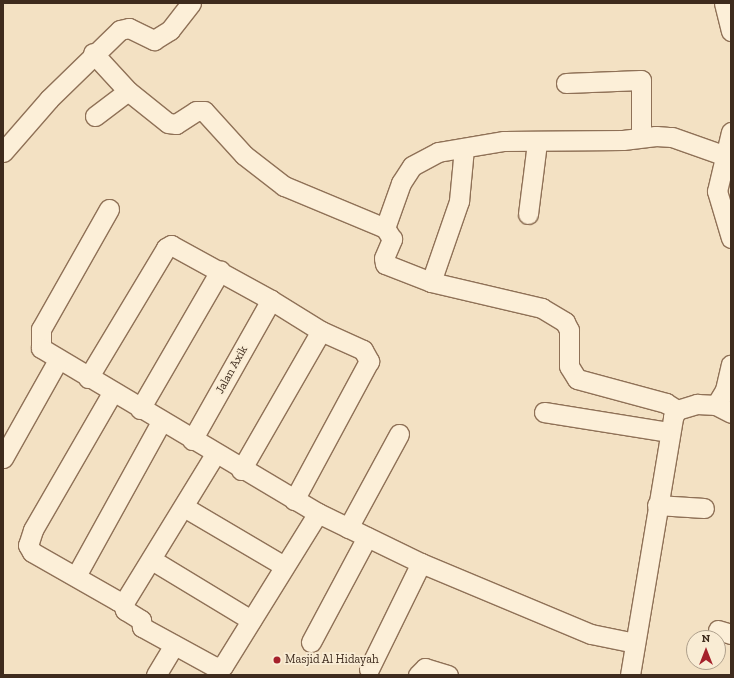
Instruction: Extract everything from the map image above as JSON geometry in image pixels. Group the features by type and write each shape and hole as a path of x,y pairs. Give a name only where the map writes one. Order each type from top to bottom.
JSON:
{"street":[{"path":"3,152 93,53 124,28 149,39 160,37 192,3"},
{"path":"724,3 731,31"},
{"path":"93,53 128,91 171,124 196,111 204,111 244,155 284,186 385,228 392,239 384,258 385,264 431,282 542,308 565,322 569,330 569,366 577,379 666,403 677,410 697,404 724,409 731,365"},
{"path":"566,83 641,80 641,136"},
{"path":"95,116 128,91"},
{"path":"731,132 723,155 717,191 731,238"},
{"path":"385,228 401,183 412,166 438,152 504,141 537,143 623,140 641,136 672,136 723,155"},
{"path":"528,214 537,143"},
{"path":"431,282 459,201 464,148"},
{"path":"109,209 41,329 41,348 112,393 241,470 318,513 366,537 421,563 577,626 594,627 628,641"},
{"path":"88,378 166,248 178,247 271,300 321,331 363,350 369,361 294,500"},
{"path":"140,409 220,271"},
{"name":"Jalan Axik","path":"192,440 271,300"},
{"path":"241,470 321,331"},
{"path":"3,458 58,360"},
{"path":"112,393 30,537 28,545 32,552 122,602 125,610 141,620 142,627 174,645 219,667 251,620 318,513"},
{"path":"630,675 628,641 657,505 669,432 677,410"},
{"path":"544,412 669,432"},
{"path":"76,576 161,422"},
{"path":"348,528 399,434"},
{"path":"122,602 128,599 215,454"},
{"path":"657,505 704,508"},
{"path":"184,507 284,566"},
{"path":"310,642 366,537"},
{"path":"152,560 251,620"},
{"path":"369,669 421,563"},
{"path":"156,675 174,645"},
{"path":"418,675 422,668 429,668 448,675"}],"place":[{"name":"Masjid Al Hidayah","path":"277,660"}]}
